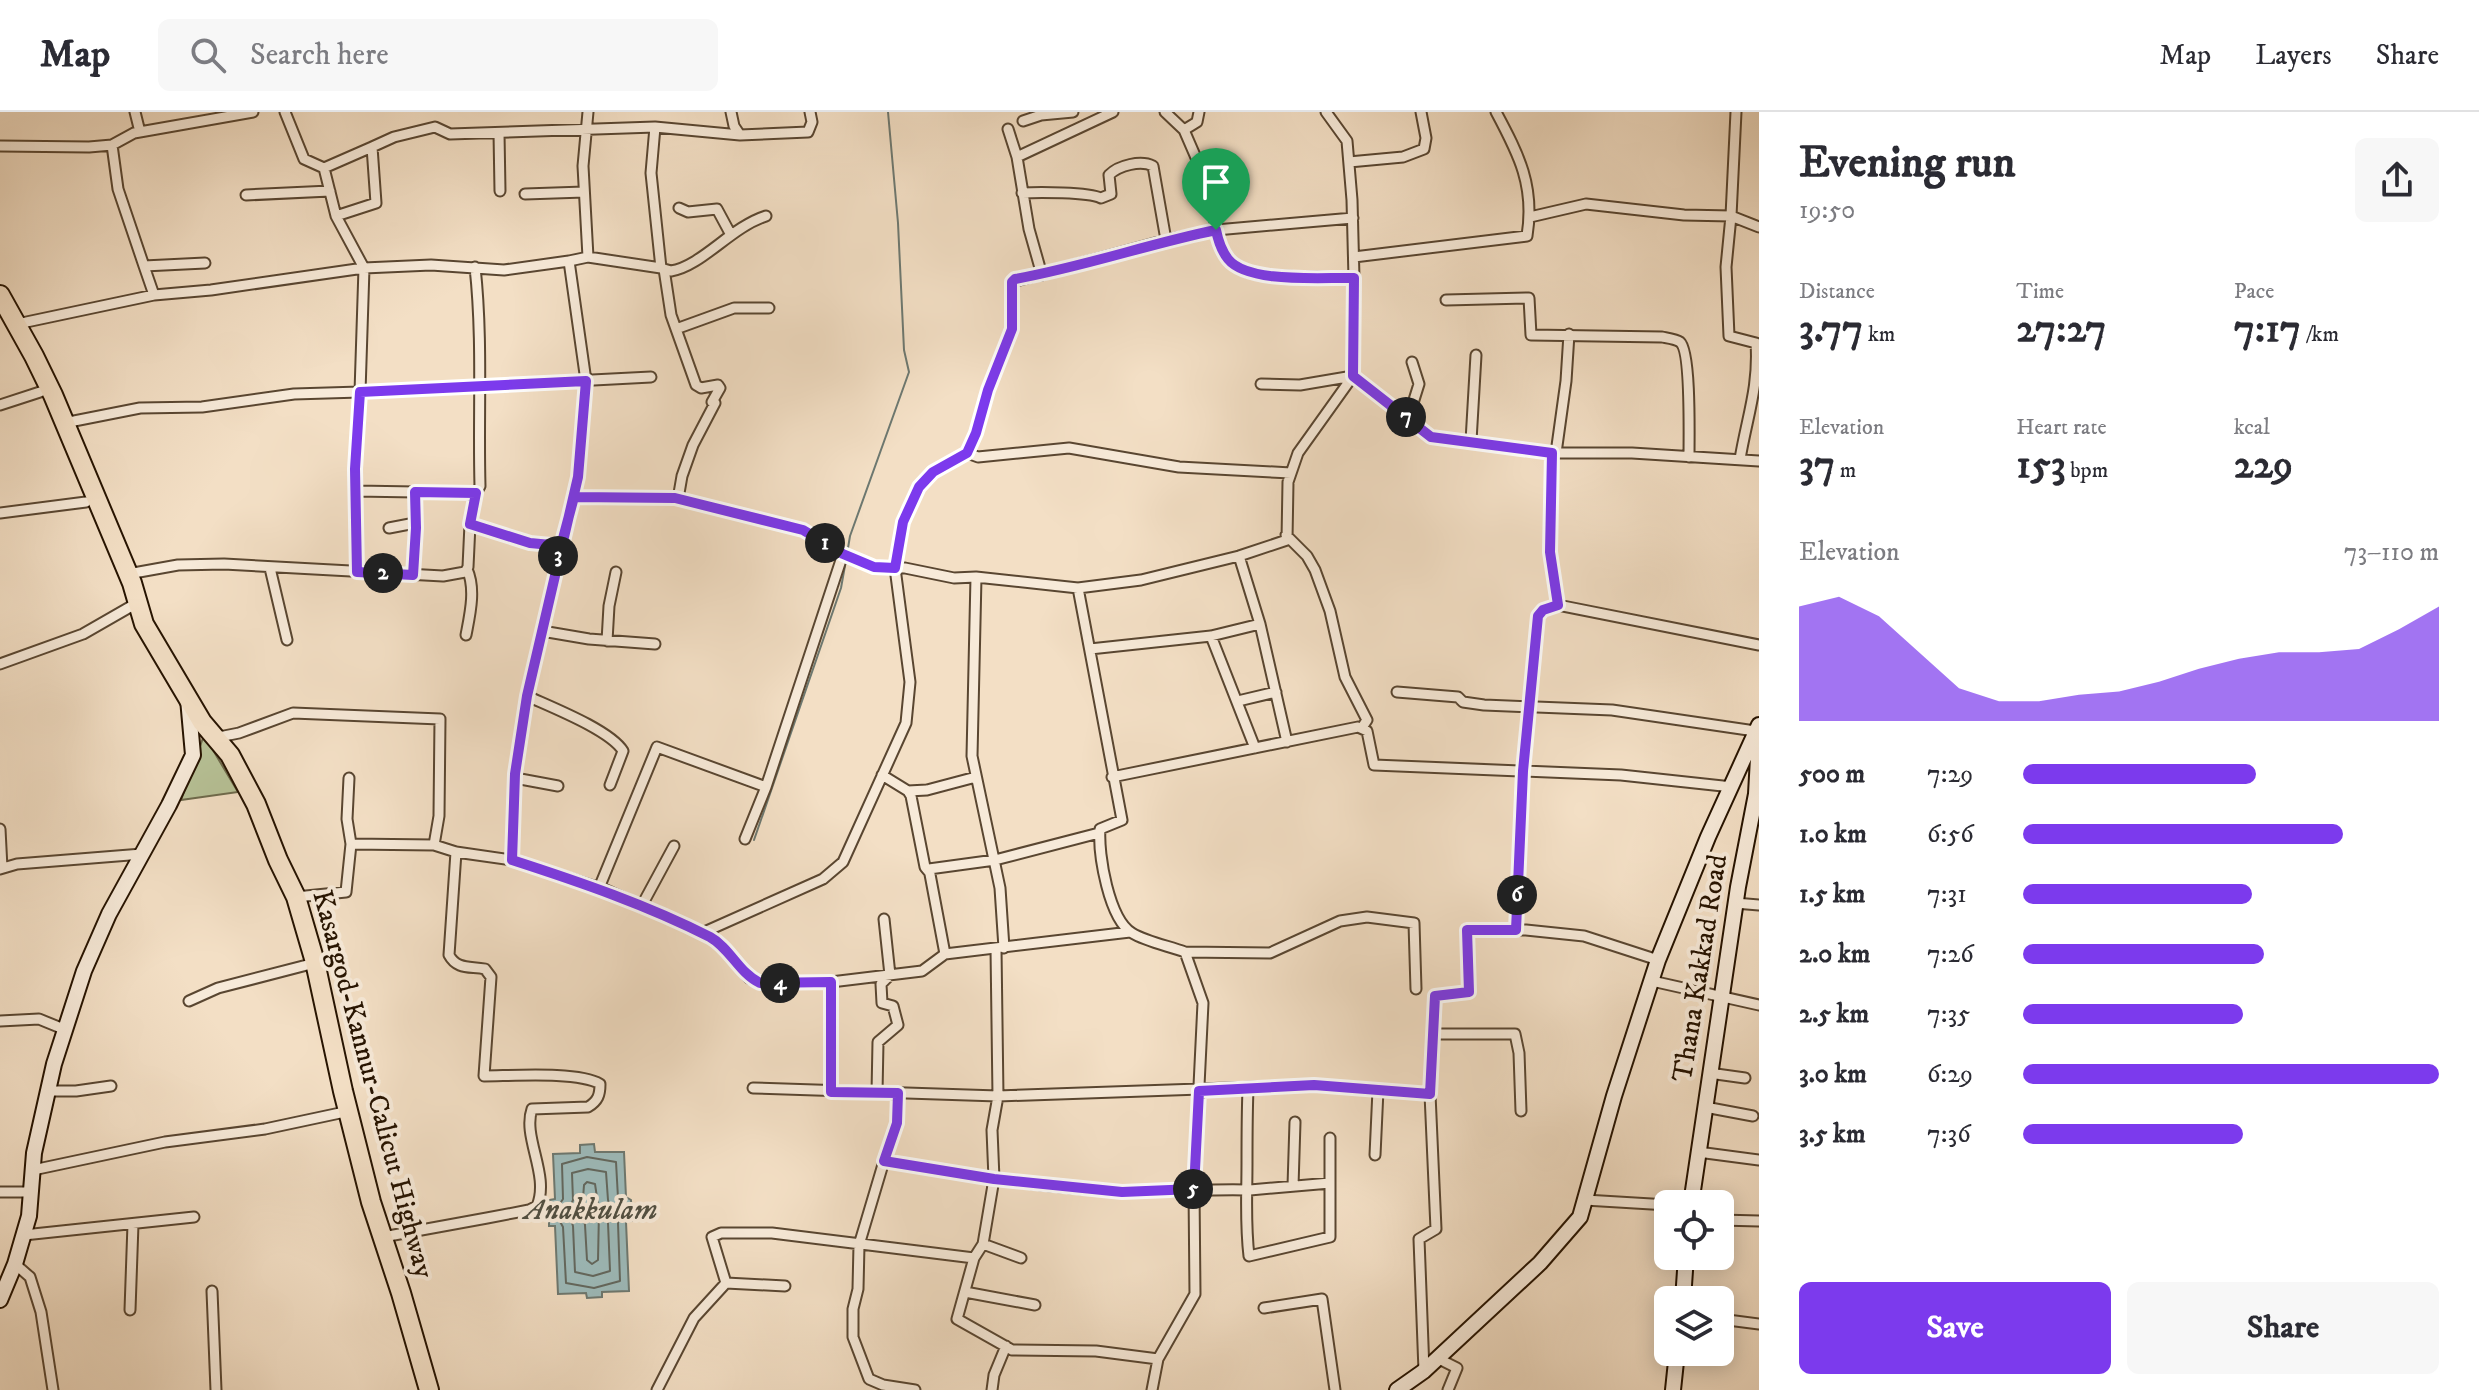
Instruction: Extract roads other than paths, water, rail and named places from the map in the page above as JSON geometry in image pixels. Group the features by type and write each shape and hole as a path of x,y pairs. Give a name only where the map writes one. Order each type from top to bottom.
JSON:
{"highway":[{"name":"Kasargod-Kannur-Calicut Highway","path":"0,295 8,320 58,427 86,502 132,589"},
{"name":"Kasargod-Kannur-Calicut Highway","path":"8,320 64,423 144,624 221,748 273,862 307,965 360,1191 420,1390"},
{"name":"Kasargod-Kannur-Calicut Highway","path":"273,862 296,897 315,962 360,1164 429,1390"}],"main road":[{"path":"0,1300 15,1264 29,1216 34,1153 54,1064 84,971 109,914 193,755 187,696"},
{"path":"1397,1390 1424,1371 1540,1263 1580,1217 1614,1096 1658,960 1758,732"},
{"name":"Thana Kakkad Road","path":"1693,1190 1735,903 1758,794 1758,732"},
{"path":"1673,1390 1676,1366"}],"street":[{"path":"135,112 140,132"},
{"path":"0,146 112,145 140,132 214,115 253,112"},
{"path":"285,112 304,159 324,168 394,137 435,127 445,133 655,127 740,135 808,132 812,122 810,112"},
{"path":"588,112 584,192 588,257"},
{"path":"731,112 740,135"},
{"path":"1023,121 1041,115 1073,112"},
{"path":"1017,157 1113,112"},
{"path":"1165,112 1184,130 1210,199 1220,245 1229,261 1248,272 1274,276 1354,278"},
{"path":"1184,130 1197,122 1199,112"},
{"path":"574,497 678,499 803,530 843,554 874,567 954,578 976,577 1078,588 1141,580 1239,556 1287,540 1288,482 1298,453 1353,376 1354,257 1347,141 1326,112"},
{"path":"1349,162 1403,157 1424,149 1426,138 1421,112"},
{"path":"1354,257 1527,236 1530,217 1522,160 1496,112"},
{"path":"1736,112 1726,267 1729,336 1758,341 1755,393 1740,459"},
{"path":"655,127 651,173 671,315 696,385 701,388 718,385 720,388 693,445 678,499"},
{"path":"1008,129 1017,157 1029,229 1042,275"},
{"path":"499,133 500,191"},
{"path":"112,145 118,189 154,295"},
{"path":"336,216 376,203 372,147"},
{"path":"1022,193 1046,191 1069,195 1093,194 1101,198 1111,194 1111,171 1149,163 1153,166 1166,240"},
{"path":"324,168 336,216 364,268 356,491 357,572"},
{"path":"246,195 330,191"},
{"path":"525,194 584,192"},
{"path":"1530,217 1586,204 1684,215 1731,216 1759,227"},
{"path":"679,208 688,212 717,209 731,235"},
{"path":"8,320 154,295 364,268 431,265 504,270 588,257 671,271 685,267 747,224 766,216"},
{"path":"702,933 823,879 843,862 906,723 910,682 895,568 903,522 919,487 933,472 967,453 1012,329 1012,282 1166,240 1216,230 1353,218"},
{"path":"512,860 515,778 527,696 578,477 586,381 569,261"},
{"path":"144,266 205,263"},
{"path":"466,635 471,603 471,579 467,569 470,524 480,486 479,304 475,267"},
{"path":"1446,300 1529,298 1531,335 1662,337 1679,341 1683,345 1686,363 1689,457"},
{"path":"676,329 734,308 769,308"},
{"path":"1558,605 1550,552 1554,453 1566,381 1569,334"},
{"path":"1471,441 1476,355"},
{"path":"1408,419 1419,384 1412,362"},
{"path":"1261,384 1300,385 1353,376 1431,437 1554,453 1632,453 1759,461"},
{"path":"64,423 140,408 202,407 294,394 651,377"},
{"path":"0,405 40,392"},
{"path":"967,453 978,457 1069,448 1179,467 1291,473"},
{"path":"356,491 476,493"},
{"path":"413,575 415,492"},
{"path":"0,513 86,502"},
{"path":"389,528 415,523"},
{"path":"470,524 530,543 561,546"},
{"path":"1286,535 1307,556 1315,570 1330,611 1345,677 1367,720 1363,726"},
{"path":"745,839 766,787 843,554"},
{"path":"1239,556 1260,624 1287,742"},
{"path":"0,664 83,634 132,589 178,565 224,564 443,576 467,569"},
{"path":"270,568 287,640"},
{"path":"607,641 609,606 616,572"},
{"path":"976,577 972,756 1000,888 998,1096 992,1130 994,1179 983,1244 974,1258 957,1319 1012,1350 1096,1351 1158,1359"},
{"path":"1078,588 1122,820 1100,829 1102,868 1115,910 1130,932"},
{"path":"1516,930 1528,708 1538,616 1543,610 1558,605 1759,645"},
{"path":"1090,649 1211,636 1260,624"},
{"path":"542,631 607,641 655,644"},
{"path":"1211,636 1255,748"},
{"path":"1238,701 1276,692"},
{"path":"1397,692 1458,697 1463,702 1484,705 1612,710 1758,732"},
{"path":"527,696 582,722 618,744 623,751 610,785"},
{"path":"221,748 239,733 293,713 440,719 439,816 434,845"},
{"path":"1112,777 1358,727 1367,731 1374,765 1621,775 1732,787"},
{"path":"599,888 657,747 766,787"},
{"path":"882,775 908,791 927,790 976,777"},
{"path":"296,897 346,892 351,844 347,819 349,778"},
{"path":"515,778 558,786"},
{"path":"908,791 925,867 930,873"},
{"path":"0,829 1,868 142,854"},
{"path":"945,954 929,869 995,860 1099,833"},
{"path":"351,844 434,845 456,852 512,860 599,888 715,939 749,978 760,983 831,982 922,971 945,954 1130,932 1185,952 1270,953 1340,921 1367,917 1414,923 1416,989"},
{"path":"641,907 674,846"},
{"path":"383,1237 537,1206 540,1178 530,1120 532,1109 588,1107 600,1095 600,1084 593,1080 484,1076 491,977 485,969 459,966 449,955 456,852"},
{"path":"1735,903 1759,905"},
{"path":"884,919 890,975"},
{"path":"1424,1371 1419,1239 1436,1229 1430,1094 1435,996 1469,992 1467,930 1516,930 1584,936 1658,960"},
{"path":"1152,1390 1158,1359 1195,1294 1194,1189 1203,1003 1185,952"},
{"path":"189,1001 218,988 307,965"},
{"path":"877,1093 878,1042 898,1025 893,1006 882,1003 881,984 890,975"},
{"path":"1652,981 1759,1005"},
{"path":"831,982 831,1092"},
{"path":"0,1021 39,1019 66,1030"},
{"path":"1433,1034 1515,1034 1519,1053 1521,1111"},
{"path":"1709,1073 1745,1078"},
{"path":"753,1088 998,1096 1314,1085 1430,1094"},
{"path":"49,1091 111,1086"},
{"path":"1248,1089 1244,1218 1249,1256 1330,1237 1330,1138"},
{"path":"1375,1155 1378,1090"},
{"path":"898,1093 897,1123 859,1245 853,1337 869,1379 883,1385 915,1390"},
{"path":"1705,1107 1753,1116"},
{"path":"33,1170 165,1142 265,1129 340,1113"},
{"path":"1293,1186 1295,1122"},
{"path":"1698,1152 1759,1160"},
{"path":"884,1161 994,1179 1122,1192 1245,1190 1330,1183"},
{"path":"0,1192 31,1192"},
{"path":"1585,1200 1654,1204"},
{"path":"24,1235 194,1217"},
{"path":"1734,1220 1759,1221"},
{"path":"130,1310 133,1224"},
{"path":"726,1283 712,1237 721,1233 772,1233 974,1258"},
{"path":"983,1244 1021,1258"},
{"path":"15,1264 30,1277 41,1312 53,1390"},
{"path":"726,1283 785,1286"},
{"path":"657,1390 694,1318 726,1283"},
{"path":"212,1291 216,1390"},
{"path":"965,1292 1035,1305"},
{"path":"1264,1308 1322,1299 1335,1390"},
{"path":"1734,1321 1759,1324"},
{"path":"992,1390 994,1375 1006,1346"},
{"path":"1437,1358 1457,1368 1448,1390"}],"water":[{"name":"Anakkulam","path":"594,1144 595,1152 624,1152 626,1197 631,1200 632,1221 626,1222 629,1291 602,1292 602,1297 587,1298 586,1293 558,1294 555,1226 549,1226 549,1200 555,1199 553,1154 580,1153 580,1145"}],"waterway":[{"path":"848,548 909,372 904,350 898,223 888,112"},
{"path":"754,840 841,588 846,560"}]}
